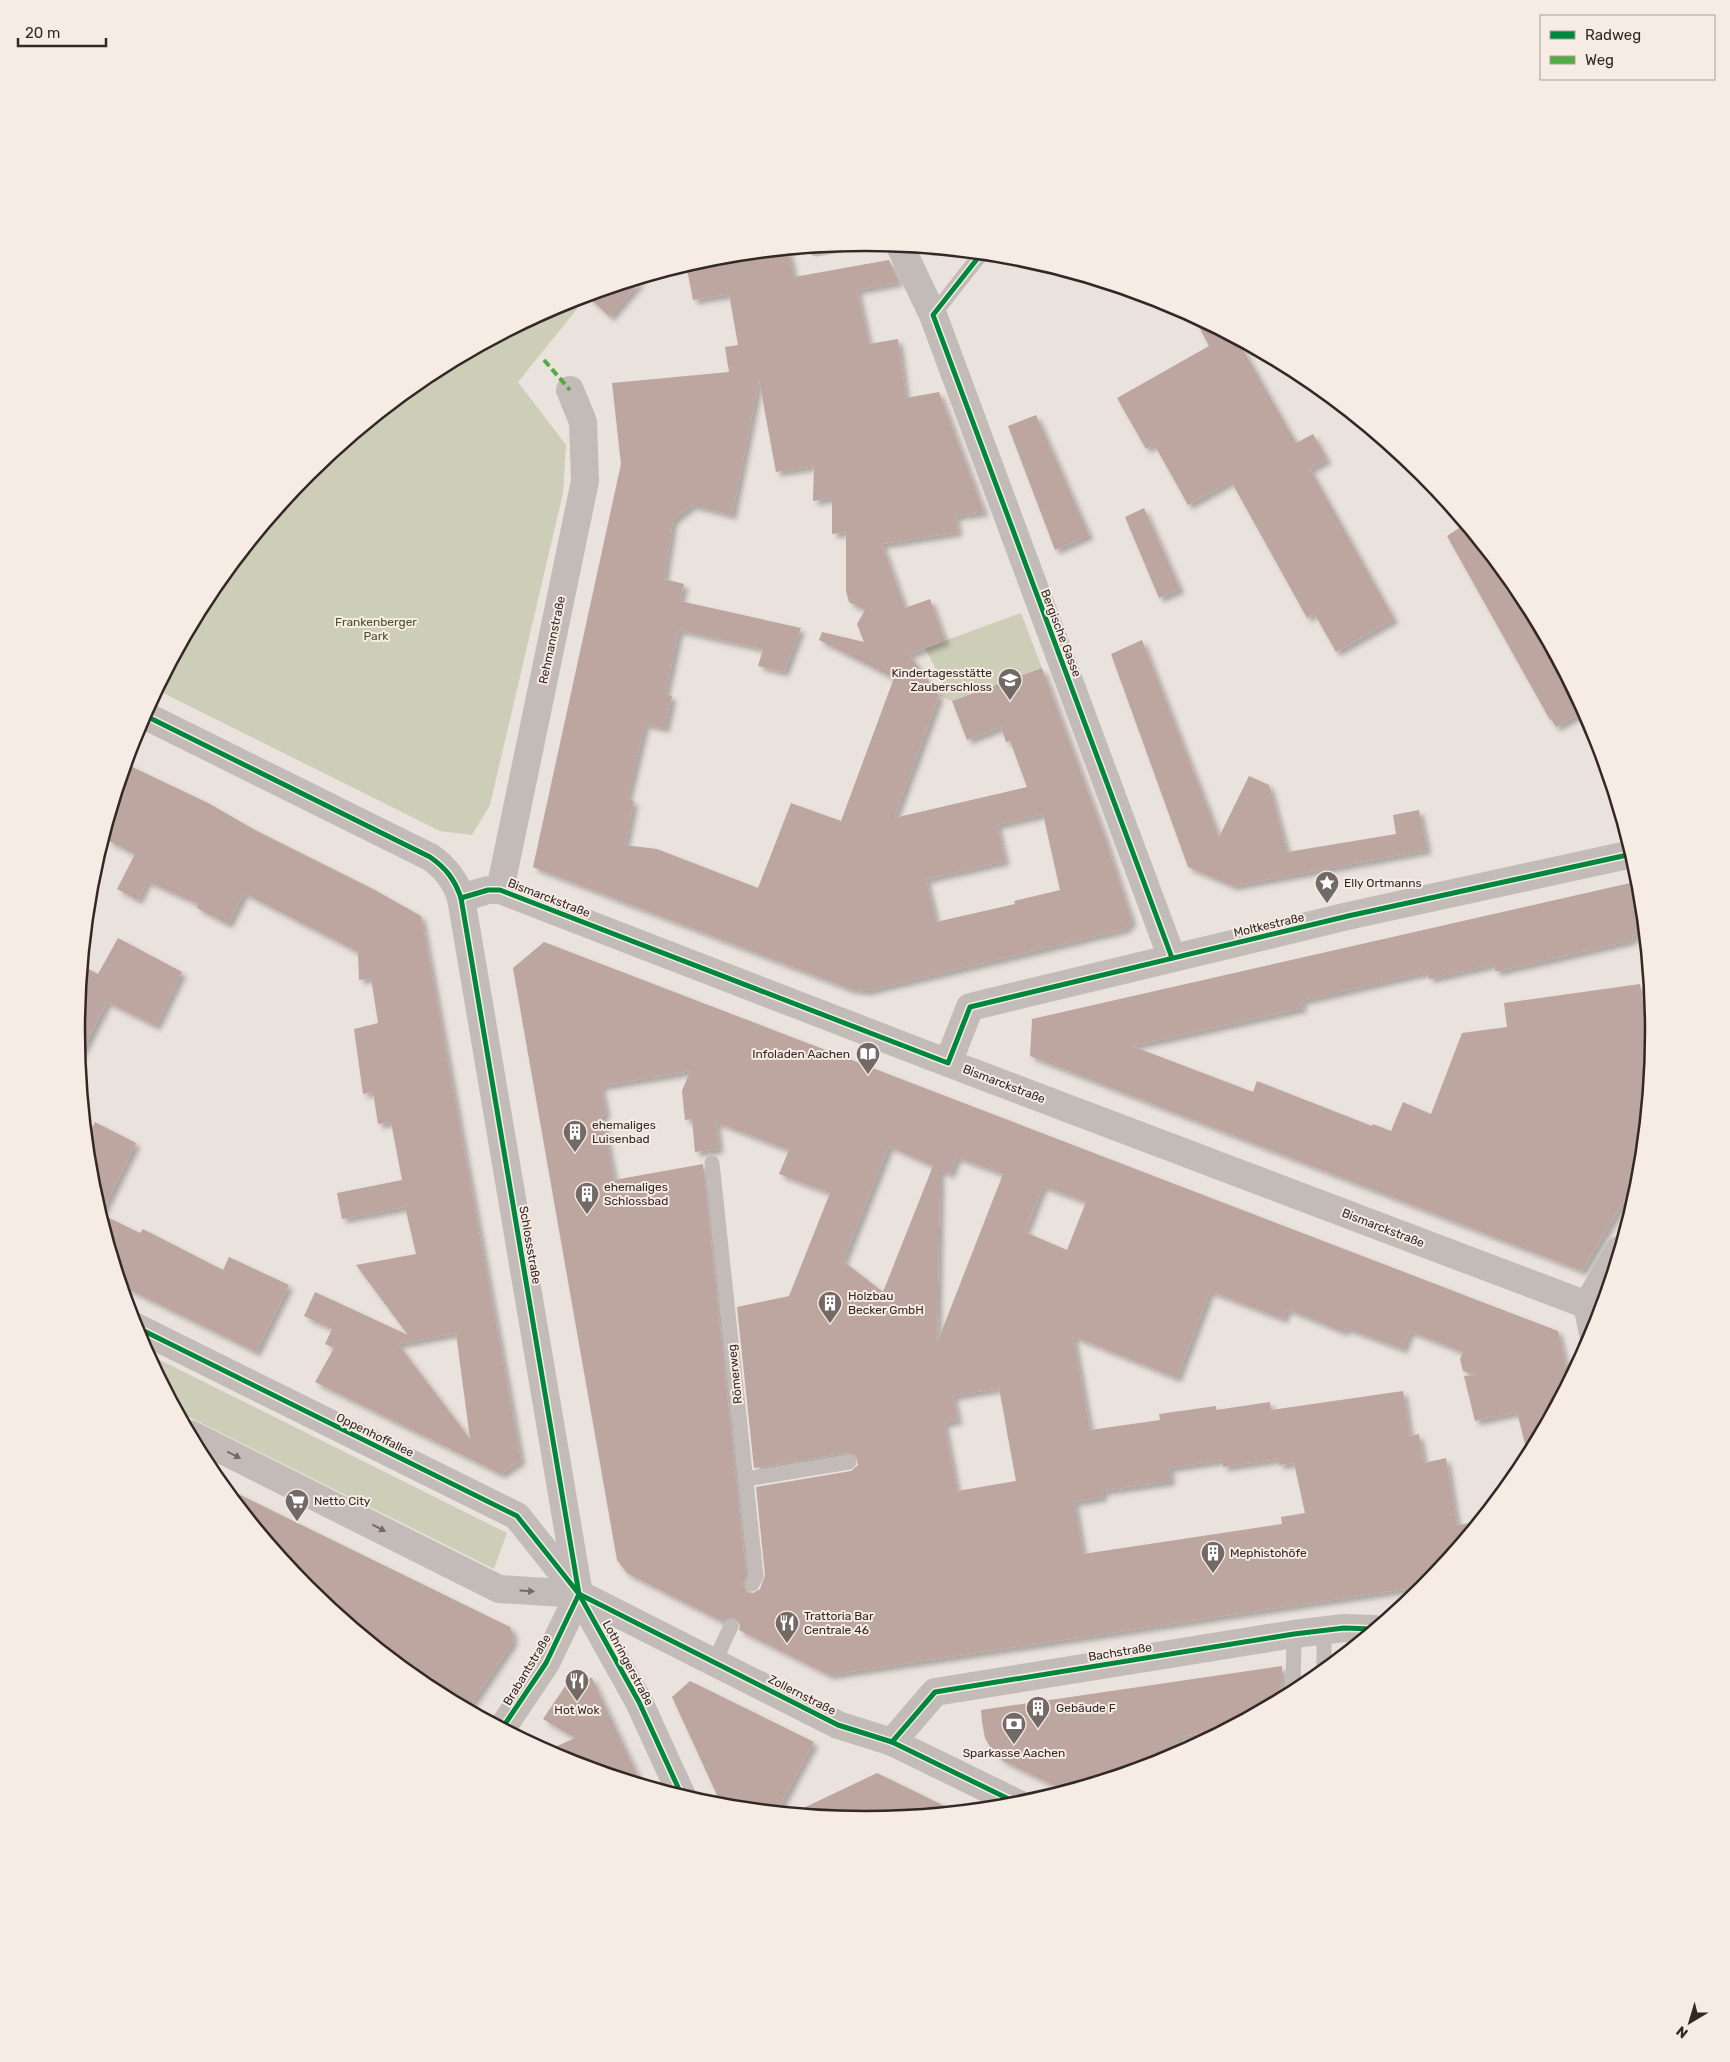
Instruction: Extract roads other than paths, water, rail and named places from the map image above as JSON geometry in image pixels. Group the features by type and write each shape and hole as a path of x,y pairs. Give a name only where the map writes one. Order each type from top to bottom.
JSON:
{"street":[{"name":"Bergische Gasse","path":"903,252 933,315 1172,958"},
{"name":"Rehmannstraße","path":"500,890 585,481 583,422 570,390"},
{"path":"151,718 430,857 447,870 461,898"},
{"name":"Moltkestraße","path":"948,1063 970,1007 1172,958 1624,856"},
{"name":"Bismarckstraße","path":"461,898 482,892 500,890 948,1063 1586,1305"},
{"name":"Schlossstraße","path":"461,898 579,1594"},
{"path":"1590,1320 1586,1305 1608,1269"},
{"name":"Oppenhoffallee","path":"145,1332 518,1516 579,1594"},
{"path":"201,1440 499,1589 579,1594"},
{"name":"Zollernstraße","path":"579,1594 838,1725 892,1742 1006,1798"},
{"name":"Brabantstraße","path":"505,1723 546,1662 579,1594"},
{"name":"Lothringerstraße","path":"579,1594 639,1702 678,1788"},
{"name":"Bachstraße","path":"892,1742 935,1692 1294,1634 1365,1629"}],"lane":[{"path":"933,315 977,260"},
{"name":"Römerweg","path":"712,1163 756,1576 752,1584"},
{"path":"746,1479 849,1462"},
{"path":"714,1662 731,1626"},
{"path":"1324,1631 1324,1661"},
{"path":"1293,1683 1294,1634"}],"place":[{"name":"Kindertagesstätte Zauberschloss","path":"1010,701"},
{"name":"Elly Ortmanns","path":"1327,904"},
{"name":"Infoladen Aachen","path":"868,1075"},
{"name":"ehemaliges Luisenbad","path":"575,1153"},
{"name":"ehemaliges Schlossbad","path":"587,1215"},
{"name":"Holzbau Becker GmbH","path":"830,1324"},
{"name":"Netto City","path":"297,1522"},
{"name":"Mephistohöfe","path":"1213,1574"},
{"name":"Trattoria Bar Centrale 46","path":"787,1644"},
{"name":"Hot Wok","path":"577,1702"},
{"name":"Gebäude F","path":"1038,1729"},
{"name":"Sparkasse Aachen","path":"1014,1745"}],"park label":[{"name":"Frankenberger Park","path":"376,629"}]}
